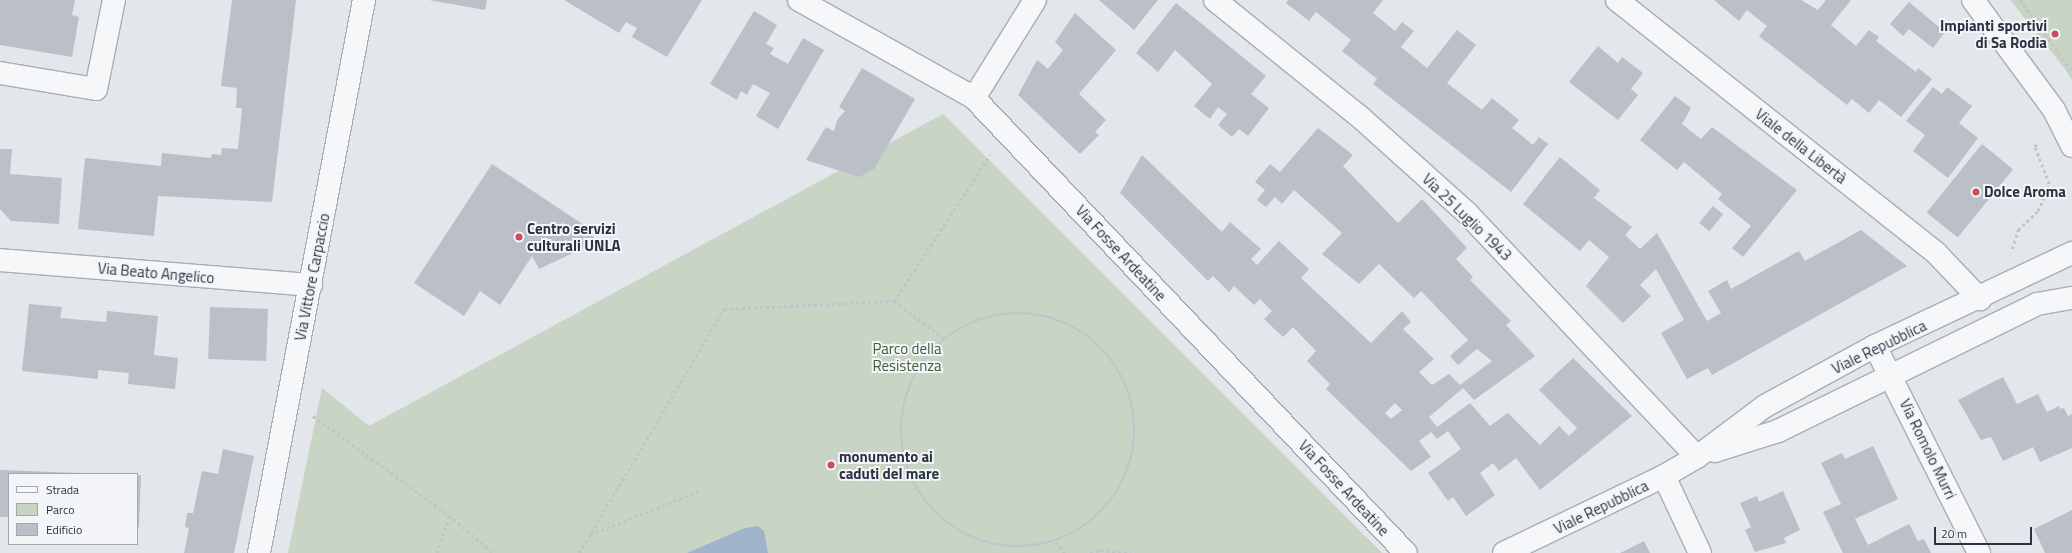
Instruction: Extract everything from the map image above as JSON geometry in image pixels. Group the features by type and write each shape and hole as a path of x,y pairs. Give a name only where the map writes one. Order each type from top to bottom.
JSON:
{"street":[{"path":"0,74 96,89 114,0"},
{"name":"Via Vittore Carpaccio","path":"259,553 364,0"},
{"name":"Via Fosse Ardeatine","path":"799,0 974,98 1406,553"},
{"path":"974,98 1035,0"},
{"name":"Via 25 Luglio 1943","path":"1215,0 1360,117 1467,213 1697,457"},
{"name":"Viale della Libertà","path":"1616,0 1936,253 1980,299"},
{"path":"1973,0 2060,121 2072,144"},
{"name":"Viale Repubblica","path":"1504,553 1664,476 1697,457 1765,406 1875,346 2023,279 2072,253"},
{"name":"Via Beato Angelico","path":"0,260 311,285"},
{"name":"Viale Repubblica","path":"1697,457 1778,430 2036,304 2072,298"},
{"name":"Via Romolo Murri","path":"1875,346 1980,553"},
{"path":"1664,476 1700,553"}],"path":[{"path":"2020,0 2072,71"},
{"path":"2023,279 2012,253 2013,241 2018,230 2038,212 2049,184 2036,147 2038,138 2060,121"},
{"path":"894,301 1008,133"},
{"path":"580,553 724,309 894,301 945,338"},
{"path":"1014,313 1051,317 1085,333 1112,358 1130,391 1136,428 1131,465 1115,498 1089,525 1056,542 1015,548 975,540 940,519 914,487 901,448 903,407 918,369 945,338 977,320 999,315 1014,313"},
{"path":"285,410 316,417 449,516 493,553"},
{"path":"590,535 699,491"},
{"path":"437,553 449,516"},
{"path":"1056,542 1065,553"},
{"path":"1090,553 1100,550 1131,553"}],"green space":[{"name":"Impianti sportivi di Sa Rodia","path":"2010,0 2072,0 2072,80 2065,69"},
{"name":"Parco della Resistenza","path":"943,114 1382,553 288,553 322,388 369,426"}],"water":[{"path":"758,526 764,531 768,553 687,553 745,528"}],"building":[{"path":"0,0 75,0 72,15 79,17 72,57 0,45"},
{"path":"232,0 296,0 272,202 158,196 154,236 78,229 85,158 161,166 162,153 211,158 212,154 221,155 222,148 238,149 242,108 236,108 237,88 221,86"},
{"path":"429,0 487,0 485,10"},
{"path":"564,0 702,0 667,57 632,37 637,28 626,22 619,33"},
{"path":"1099,0 1158,0 1134,30"},
{"path":"1288,0 1383,0 1373,13 1395,31 1402,22 1414,31 1401,47 1427,68 1457,30 1476,45 1447,83 1482,110 1492,98 1519,120 1512,128 1533,145 1539,137 1548,144 1511,192 1373,84 1377,79 1342,51 1351,40 1316,12 1309,21 1286,3"},
{"path":"1714,0 1801,0 1818,10 1826,0 1851,0 1831,25 1856,46 1869,30 1879,37 1876,41 1916,72 1918,68 1932,79 1901,117 1879,100 1869,113 1852,99 1847,105 1759,36 1767,26 1747,10 1739,21"},
{"path":"1909,2 1945,32 1933,48 1909,29 1903,36 1890,24"},
{"path":"1176,3 1266,76 1251,94 1269,108 1248,136 1239,129 1232,137 1218,125 1227,114 1218,107 1210,119 1194,106 1212,84 1175,50 1158,72 1136,53"},
{"path":"754,11 777,25 766,44 774,48 770,54 788,64 803,38 824,50 778,129 756,116 770,93 753,84 747,95 741,91 737,100 710,84"},
{"path":"1075,13 1116,50 1079,94 1106,120 1095,132 1099,135 1080,154 1018,95 1037,60 1048,69 1063,50 1055,42"},
{"path":"1598,46 1618,63 1622,57 1643,73 1631,89 1638,95 1618,120 1569,82"},
{"path":"862,68 915,99 874,169 859,177 806,160 826,127 834,131 837,120 845,111 839,107"},
{"path":"1933,87 1942,94 1947,87 1972,106 1959,123 1978,138 1948,178 1913,151 1925,135 1906,121"},
{"path":"1675,96 1691,108 1682,124 1701,139 1712,127 1797,190 1743,257 1732,248 1751,226 1718,199 1722,194 1684,162 1677,170 1640,140"},
{"path":"1318,128 1353,155 1343,166 1398,223 1422,199 1467,248 1456,259 1473,277 1470,280 1511,321 1506,325 1535,356 1474,400 1463,388 1429,417 1437,427 1470,403 1490,426 1508,413 1540,445 1559,426 1569,436 1577,428 1539,390 1573,358 1632,416 1540,490 1516,458 1499,471 1493,463 1480,473 1495,495 1466,516 1453,497 1448,501 1428,473 1461,449 1448,431 1437,439 1431,432 1419,441 1431,457 1411,471 1326,389 1330,384 1307,361 1316,351 1293,327 1283,337 1264,319 1272,311 1260,299 1254,305 1234,286 1229,292 1213,276 1208,281 1120,193 1142,155 1222,232 1230,222 1261,249 1251,259 1257,265 1279,241 1309,269 1301,278 1371,343 1402,311 1411,322 1403,329 1434,359 1419,372 1432,385 1449,374 1460,385 1492,361 1477,349 1458,365 1450,356 1468,340 1421,291 1414,298 1379,264 1359,284 1322,254 1342,233 1294,190 1282,204 1275,197 1266,207 1257,200 1265,190 1255,182 1270,164 1280,172","holes":["1395,403 1402,410 1391,419 1385,413"]},
{"path":"1982,144 2013,169 1958,238 1927,212"},
{"path":"0,149 12,149 10,174 62,178 59,224 11,221 0,209"},
{"path":"1560,157 1600,190 1594,198 1632,227 1625,235 1640,249 1657,233 1707,321 1721,313 1708,291 1727,280 1731,289 1799,251 1805,261 1861,230 1907,266 1712,375 1708,368 1687,379 1661,333 1684,320 1656,269 1640,285 1651,296 1623,323 1586,286 1609,257 1589,240 1580,251 1523,204"},
{"name":"Centro servizi culturali UNLA","path":"492,164 593,231 594,243 539,269 532,256 500,305 480,291 464,316 414,283"},
{"path":"1713,206 1723,214 1709,231 1699,223"},
{"path":"29,304 62,307 60,318 106,322 107,311 158,316 154,355 178,358 175,389 128,384 129,373 98,370 98,379 22,371"},
{"path":"210,307 268,309 266,361 208,359"},
{"path":"2003,377 2017,404 2038,394 2047,412 2059,406 2060,409 2064,408 2068,416 2072,414 2072,448 2040,462 2033,447 2003,461 1991,437 1981,440 1958,400"},
{"path":"1873,446 1898,499 1855,519 1868,545 1909,524 1918,541 1924,539 1931,553 1843,553 1823,512 1841,504 1821,463 1842,453 1845,459"},
{"path":"223,449 254,456 234,553 184,553 189,528 185,527 187,513 193,513 202,471 218,474"},
{"path":"0,470 81,473 8,473 8,517 0,517"},
{"path":"138,475 141,475 139,527"},
{"path":"1783,491 1800,530 1784,538 1786,543 1755,552 1745,530 1751,527 1740,503 1757,496 1759,502"},
{"path":"2072,510 2072,553 2045,553 2034,529"},
{"path":"1644,541 1650,553 1620,553"}],"place":[{"name":"Impianti sportivi di Sa Rodia","path":"2055,34"},
{"name":"Dolce Aroma","path":"1976,192"},
{"name":"Centro servizi culturali UNLA","path":"519,237"},
{"name":"monumento ai caduti del mare","path":"831,465"}]}
